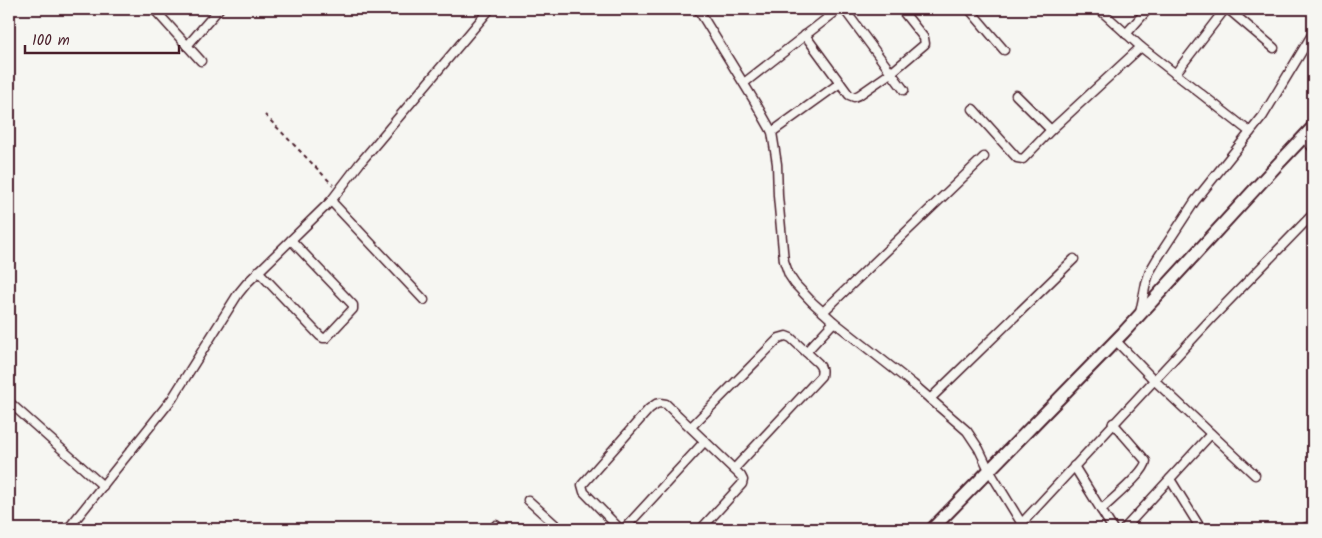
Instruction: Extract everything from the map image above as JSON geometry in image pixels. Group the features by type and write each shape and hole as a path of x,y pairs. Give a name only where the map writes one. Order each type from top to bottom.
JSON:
{"street":[{"path":"154,9 201,61"},
{"path":"187,46 219,9"},
{"path":"68,529 172,399 238,294 258,271 331,201 360,163 490,9"},
{"path":"698,9 772,132 777,164 784,261 789,275 795,284 834,322 913,384 966,431 980,449 989,470 1024,526 1113,423 1313,214"},
{"path":"744,84 839,9"},
{"path":"844,9 904,90"},
{"path":"805,35 849,95 854,98 892,72 925,44 924,38 901,9"},
{"path":"970,9 1004,50"},
{"path":"1126,34 1148,9"},
{"path":"1175,74 1226,9 1274,48"},
{"path":"1102,10 1141,47 1250,132"},
{"path":"1140,315 1146,283 1157,259 1195,202 1263,116 1313,33"},
{"path":"974,109 1016,158 1023,159 1051,130 1141,47"},
{"path":"772,132 840,83"},
{"path":"1016,95 1051,130"},
{"path":"932,529 1140,315 1313,127"},
{"path":"1303,137 1313,148"},
{"path":"823,312 984,157"},
{"path":"331,201 424,300"},
{"path":"258,271 320,336 326,338 353,309 353,305 291,240"},
{"path":"930,399 1074,259"},
{"path":"806,352 834,322"},
{"path":"691,428 780,338 786,336 791,338 806,352 821,368 821,376 734,469"},
{"path":"1116,340 1154,380 1255,475"},
{"path":"9,402 103,486"},
{"path":"620,529 582,488 584,482 649,409 660,403 666,404 734,469 743,480 742,484 702,529"},
{"path":"1101,510 1141,472 1146,464 1146,461 1113,423"},
{"path":"1124,529 1211,434"},
{"path":"624,529 705,441"},
{"path":"1074,466 1113,529"},
{"path":"1170,479 1201,529"},
{"path":"528,500 557,528"}],"path":[{"path":"265,115 339,191"}]}
